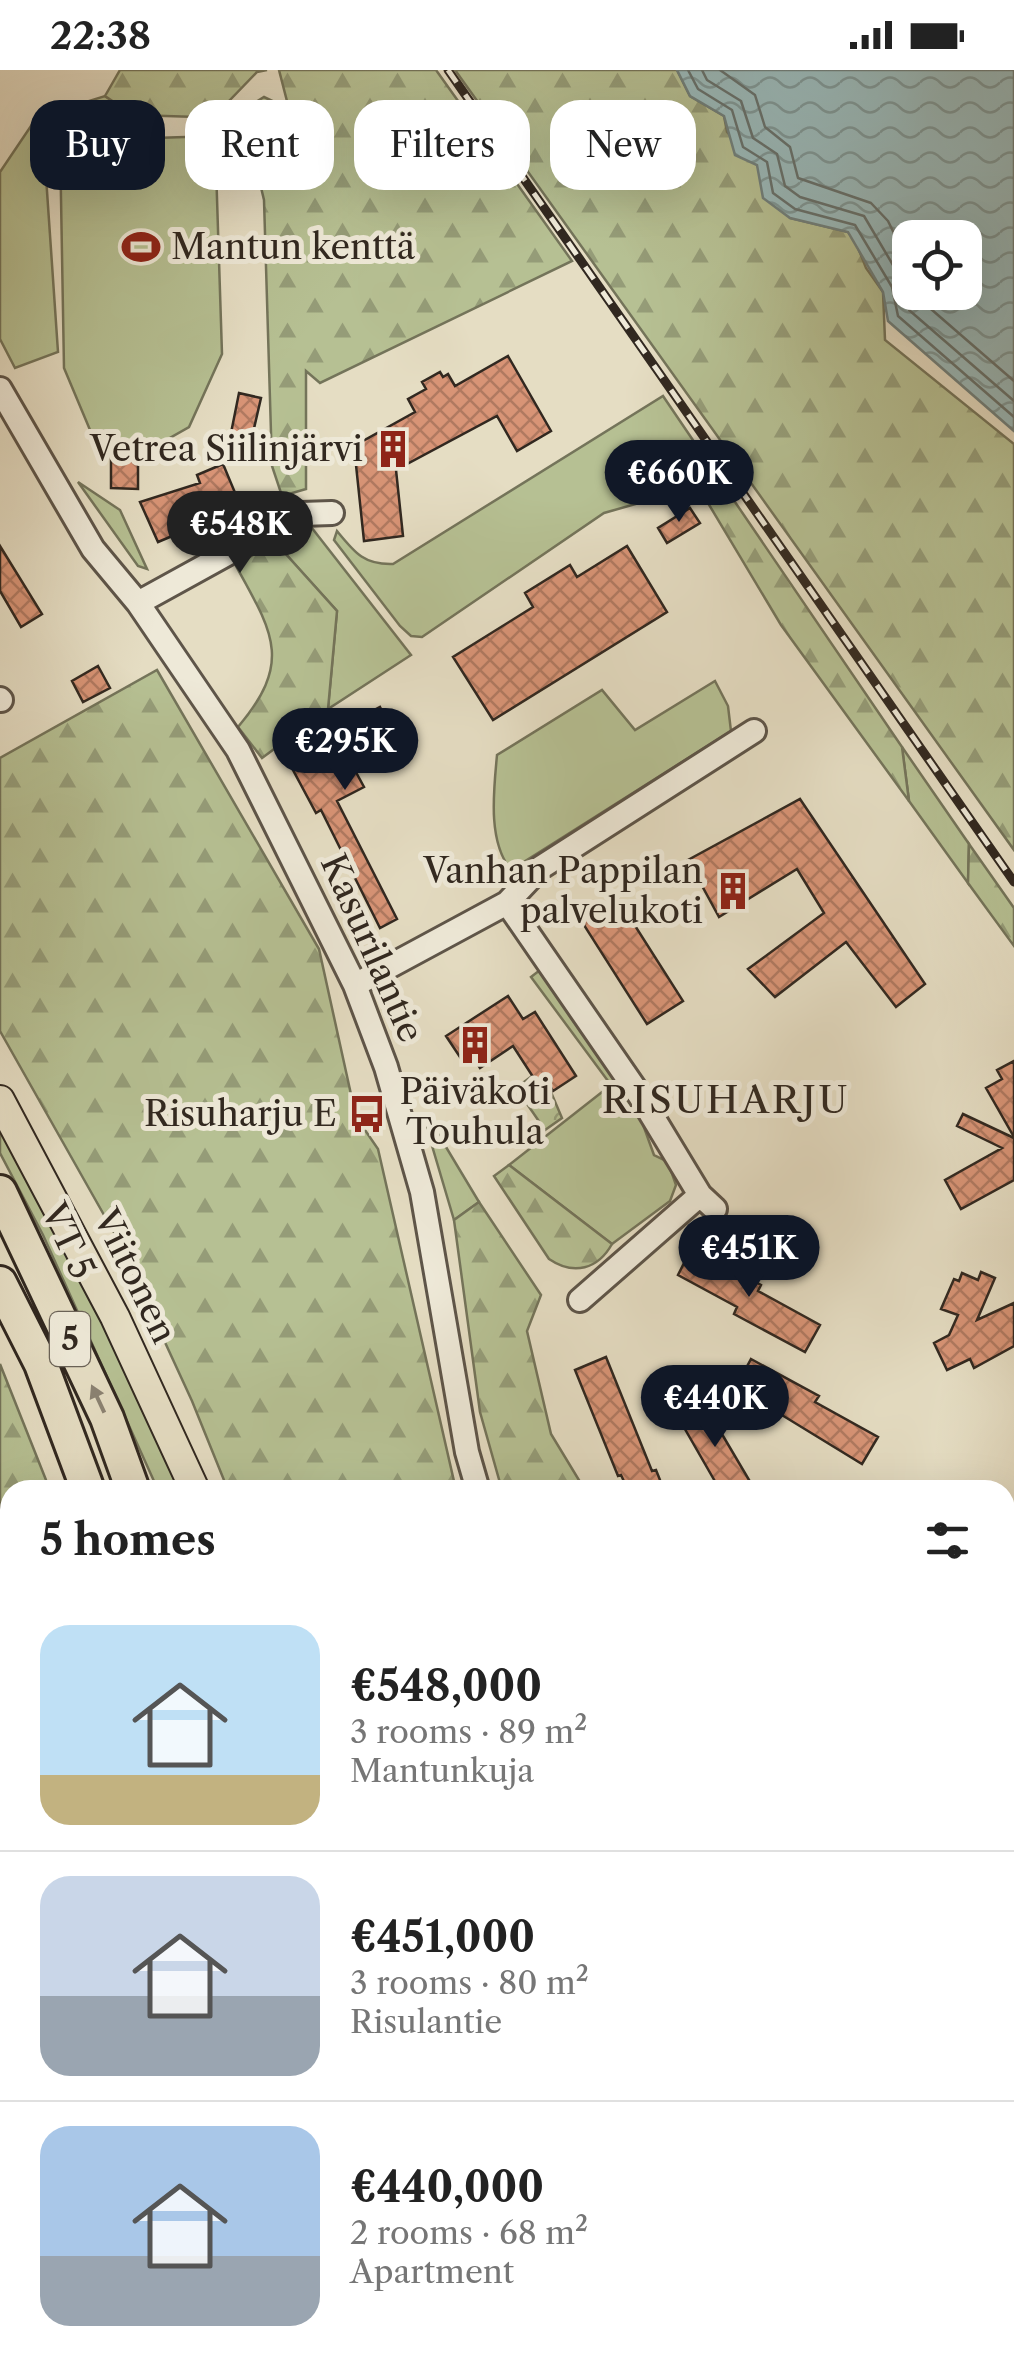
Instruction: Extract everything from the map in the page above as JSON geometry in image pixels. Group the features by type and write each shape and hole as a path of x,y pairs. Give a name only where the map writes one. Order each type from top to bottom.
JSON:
{"highway":[{"name":"VT 5","path":"0,1192 107,1418 129,1480"},
{"name":"5","path":"0,1283 41,1364 84,1480"}],"main road":[{"name":"Viitonen","path":"0,1100 115,1317 190,1480"}],"street":[{"name":"Kasurilantie","path":"0,389 94,549 138,602 238,750 355,985 386,1067 422,1192 476,1480"},
{"path":"138,602 301,514 332,513"},
{"path":"355,985 507,903 540,868 754,731"},
{"path":"507,903 708,1202 580,1300"}],"green space":[{"path":"120,70 267,70 257,72 230,100 185,100 185,117 165,116 165,100 111,100 105,96"},
{"path":"279,70 436,70 457,100 354,100 354,190 521,190 572,261 320,383 306,371 306,489 282,496 272,466 262,190 334,190 334,100 287,100"},
{"path":"455,70 677,70 690,96 724,116 727,132 757,165 790,218 848,232 855,240 866,268 883,292 885,340 1014,444 1014,850 530,175 530,100 476,100"},
{"name":"Mantun kenttä","path":"30,127 30,190 47,190 58,352 15,368 0,339 0,172"},
{"name":"Mantun kenttä","path":"185,137 185,190 217,190 222,354 189,427 152,448 110,452 98,449 64,368 61,190 165,190 165,138"},
{"path":"663,396 720,480 702,493 688,482 660,497 604,513 422,637 411,636 400,626 334,540 337,531 361,556 393,564"},
{"path":"720,480 902,747 909,801 781,625 702,493"},
{"path":"78,482 120,510 147,569 138,566"},
{"path":"301,514 411,655 328,709 337,611 266,532"},
{"path":"274,541 337,611 328,709 262,758 238,727 266,684 272,647 260,610 236,566"},
{"path":"157,670 319,949 356,1117 378,1149 454,1480 224,1480 117,1238 0,1031 0,758"},
{"path":"715,681 728,706 731,731 511,870 495,830 497,755 602,690 635,730"},
{"path":"902,747 969,844 968,883 909,801"},
{"path":"969,844 1014,908 1014,946 968,883"},
{"path":"540,970 641,1119 654,1155 668,1162 676,1185 670,1201 612,1244 509,1165 611,1085 531,977"},
{"path":"532,1076 537,1083 545,1078 562,1118 545,1130 516,1088"},
{"path":"425,1122 431,1122 479,1202 454,1220"},
{"path":"0,1126 100,1308 175,1480 153,1480 43,1235 0,1153"},
{"path":"509,1165 612,1244 606,1253 593,1264 576,1268 549,1259 494,1176"},
{"path":"479,1202 541,1295 527,1331 551,1434 579,1480 499,1480 480,1412 454,1220"},
{"path":"0,1364 46,1480 0,1480"}],"water":[{"path":"677,70 1014,70 1014,431 888,321 883,292 848,232 790,218 763,198 757,165 735,155 724,116 690,96"}],"building":[{"name":"Vetrea Siilinjärvi","path":"508,356 551,431 517,451 497,416 396,470 403,536 364,541 354,446 415,412 408,399 426,389 422,382 440,372 443,377 448,374 455,386"},
{"path":"239,393 261,398 252,437 231,433"},
{"path":"111,456 138,456 138,489 111,488"},
{"path":"223,464 241,507 158,542 140,502 200,483 197,475"},
{"path":"690,508 700,523 667,543 658,528"},
{"path":"0,546 42,614 21,627 0,591"},
{"path":"627,546 667,612 493,720 453,657 533,607 525,593 570,565 577,577"},
{"path":"98,666 110,688 83,702 72,681"},
{"path":"380,707 397,738 351,763 364,787 337,801 397,919 380,928 321,810 316,813 286,757"},
{"name":"Vanhan Pappilan palvelukoti","path":"800,799 925,984 896,1007 846,942 775,997 748,969 824,913 797,869 719,917 688,860"},
{"path":"618,899 683,1001 647,1024 582,922"},
{"name":"Päiväkoti Touhula","path":"508,996 523,1019 535,1012 576,1076 553,1091 545,1078 537,1083 513,1046 480,1068 473,1057 464,1063 446,1036"},
{"path":"1014,1061 1014,1137 986,1088 1002,1079 997,1070"},
{"path":"963,1114 1014,1138 1014,1180 961,1209 945,1180 1002,1148 957,1126"},
{"path":"692,1247 761,1285 758,1291 820,1325 805,1352 734,1314 737,1307 678,1275"},
{"path":"981,1272 995,1278 977,1320 1014,1303 1014,1346 974,1368 970,1359 947,1370 934,1343 949,1335 958,1315 941,1309 954,1279 959,1281 962,1273 978,1280"},
{"path":"606,1357 652,1471 656,1470 660,1480 623,1480 618,1476 575,1370"},
{"path":"751,1359 819,1396 815,1402 878,1437 862,1464 736,1387"},
{"path":"703,1402 749,1480 714,1480 678,1417"}],"railway":[{"path":"448,70 1014,882"}],"place":[{"name":"Mantun kenttä","path":"141,247"},
{"name":"Vetrea Siilinjärvi","path":"393,449"},
{"name":"Vanhan Pappilan palvelukoti","path":"733,891"},
{"name":"Päiväkoti Touhula","path":"475,1045"},
{"name":"Risuharju E","path":"367,1114"}],"district":[{"name":"RISUHARJU","path":"726,1100"}]}
